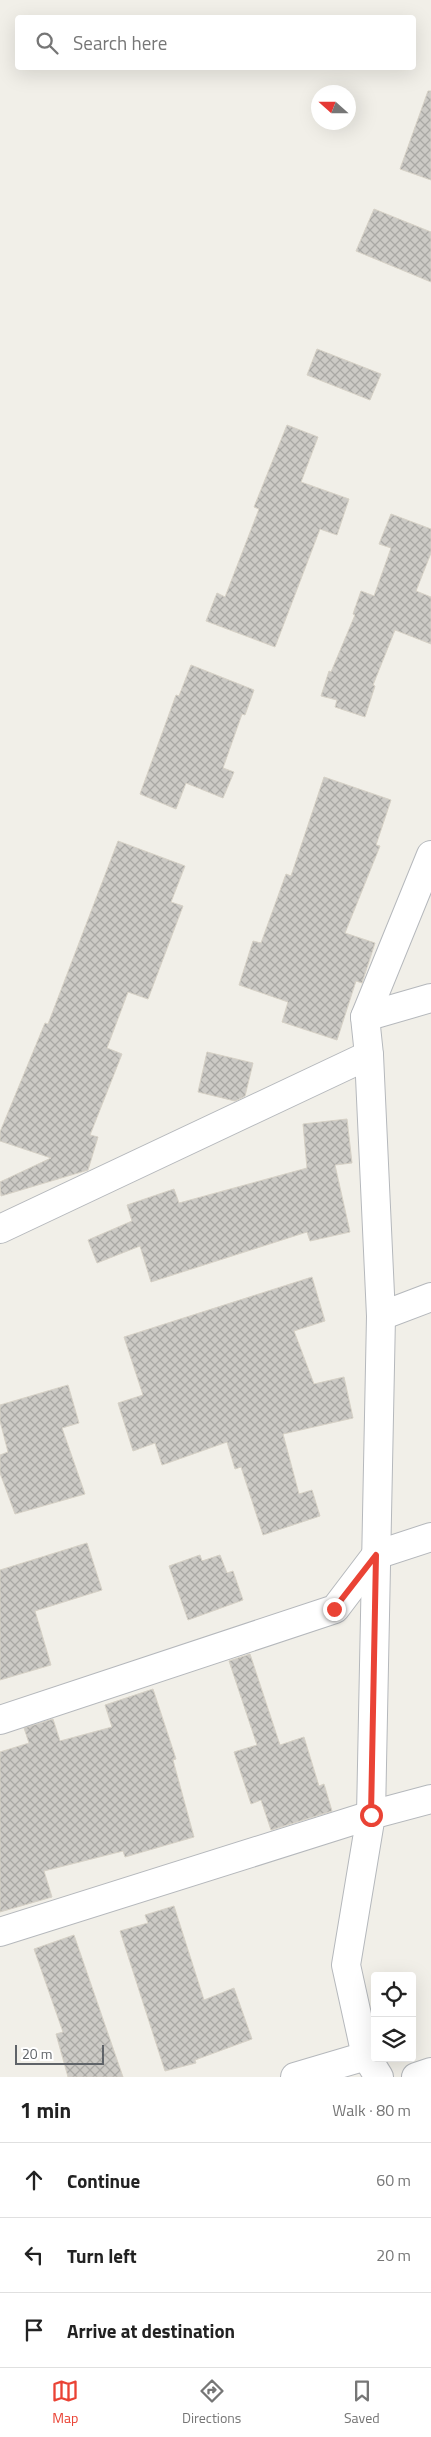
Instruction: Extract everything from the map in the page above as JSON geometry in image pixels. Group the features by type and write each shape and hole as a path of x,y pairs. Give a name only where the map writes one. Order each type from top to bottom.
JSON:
{"street":[{"path":"295,2077 372,2066 346,1965 371,1815 381,1316 370,1055 365,1017 431,855"},
{"path":"365,1017 431,998"},
{"path":"0,1229 370,1055"},
{"path":"381,1316 431,1297"},
{"path":"0,1720 334,1609 376,1555 431,1537"},
{"path":"0,1932 371,1815 431,1799"},
{"path":"416,2077 431,2072"}],"building":[{"path":"428,91 431,91 431,180 400,169"},
{"path":"374,209 431,232 431,282 356,251"},
{"path":"317,349 381,374 370,400 307,375"},
{"path":"287,425 318,437 301,482 349,499 337,535 320,529 275,647 206,621 217,593 225,597 259,509 254,507"},
{"path":"391,514 431,529 431,553 416,591 431,597 431,644 395,630 373,685 375,686 365,717 335,707 337,700 321,696 329,671 331,672 355,615 353,614 361,591 374,596 391,548 379,544"},
{"path":"191,665 254,690 245,715 242,714 223,768 234,772 223,798 186,783 176,809 140,794 176,695 179,696"},
{"path":"324,777 391,800 376,845 380,846 345,933 375,943 362,983 356,981 337,1040 282,1022 288,1002 239,985 253,941 261,943 286,874 291,876"},
{"path":"118,841 185,866 171,902 183,906 148,999 128,992 107,1048 122,1054 90,1135 98,1137 88,1170 1,1196 0,1182 51,1158 0,1141 0,1132 45,1023 48,1024"},
{"path":"207,1052 253,1063 245,1096 235,1101 198,1092"},
{"path":"347,1119 352,1163 335,1165 350,1232 310,1241 307,1232 151,1282 140,1246 97,1263 88,1240 132,1221 127,1205 174,1189 179,1203 307,1168 303,1124"},
{"path":"312,1277 325,1321 294,1331 314,1384 344,1377 353,1418 283,1434 299,1494 312,1490 320,1516 263,1535 241,1467 235,1469 227,1442 162,1465 155,1443 133,1451 118,1403 143,1395 124,1337"},
{"path":"68,1385 79,1423 62,1428 85,1494 15,1514 0,1473 0,1455 8,1452 0,1421 0,1405"},
{"path":"87,1543 102,1590 35,1611 51,1665 0,1680 0,1570"},
{"path":"200,1555 202,1561 220,1555 227,1573 233,1571 243,1600 188,1620 169,1566"},
{"path":"250,1654 280,1745 304,1737 319,1786 324,1784 332,1811 271,1830 261,1800 251,1804 234,1752 257,1745 229,1661"},
{"path":"153,1689 176,1759 173,1760 194,1837 125,1857 123,1851 44,1871 52,1897 0,1912 0,1752 29,1743 24,1728 53,1719 60,1741 112,1727 105,1705"},
{"path":"174,1906 204,2000 234,1988 252,2039 195,2060 196,2063 165,2071 120,1931 148,1923 145,1915"},
{"path":"74,1935 123,2077 68,2077 56,2034 63,2032 34,1949"}],"route":[{"path":"334,1609 376,1555 371,1815"}]}
